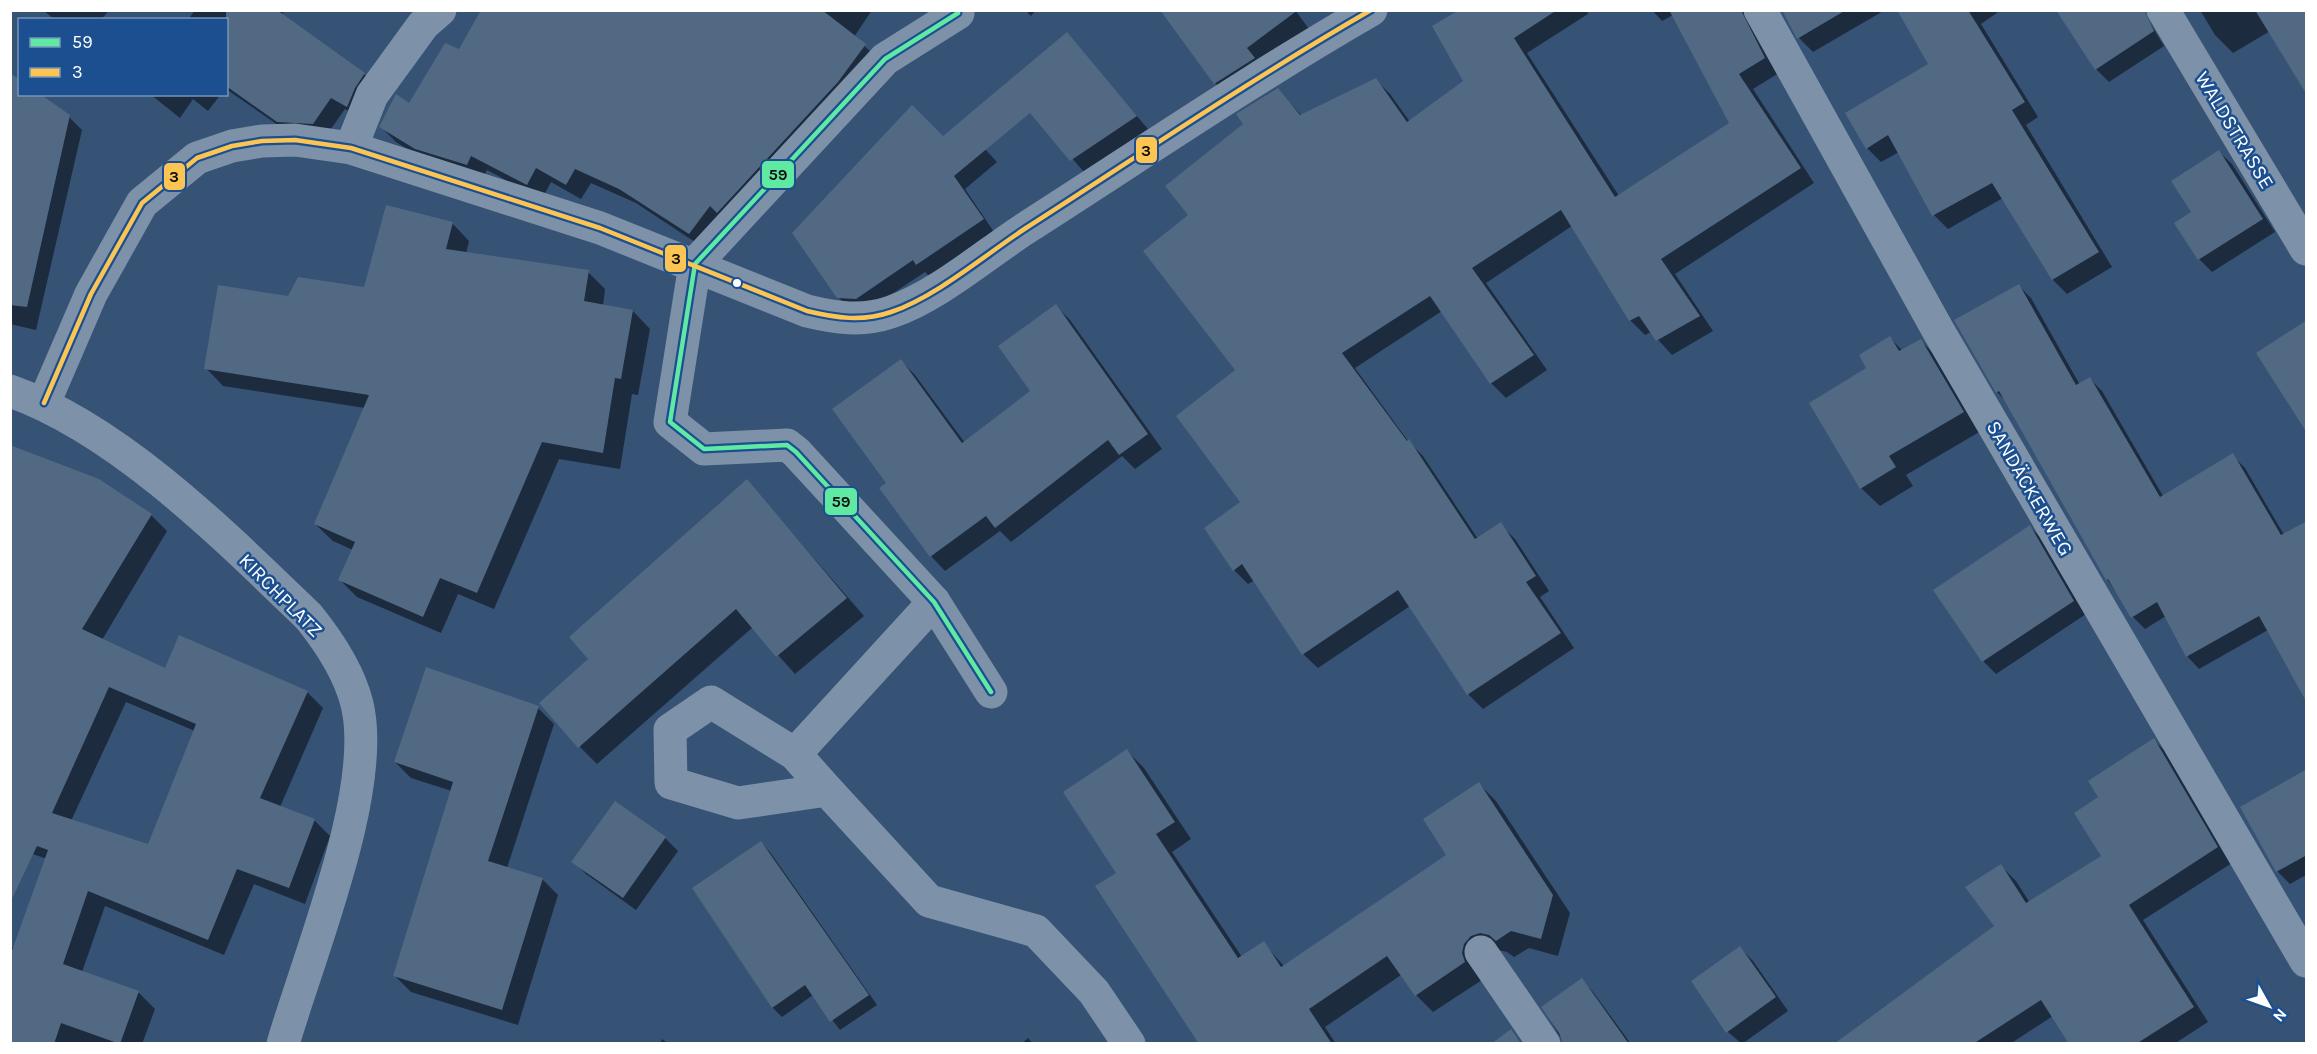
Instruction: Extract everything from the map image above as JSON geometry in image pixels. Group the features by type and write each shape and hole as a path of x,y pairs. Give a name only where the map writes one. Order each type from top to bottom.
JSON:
{"street":[{"path":"351,148 372,95 423,25 440,10"},
{"path":"44,403 107,263 142,203 197,158 232,146 295,140 351,148 600,228 695,264 807,311 861,319 892,312 918,300 1036,222 1371,10"},
{"name":"SANDÄCKERWEG","path":"1760,10 1939,332 2307,961"},
{"name":"WALDSTRASSE","path":"2163,10 2307,249"},
{"path":"958,13 885,58 695,264 670,422 704,449 787,445 796,452 934,602 991,692"},
{"name":"KIRCHPLATZ","path":"10,391 44,403 95,434 170,491 276,585 326,638 352,687 361,729 356,790 333,884 283,1044"},
{"path":"795,754 934,602"},
{"path":"827,790 738,804 671,783 670,730 711,702 795,754 929,901 1035,931 1094,992 1129,1044"},
{"path":"1481,952 1544,1044"}],"building":[{"path":"226,10 277,10 365,73 355,88 347,107 331,98 313,124 277,122 228,87 228,18 226,18"},
{"path":"481,10 822,10 866,44 838,82 717,213 710,206 689,234 619,189 575,169 566,185 536,168 527,185 471,156 467,165 415,149 379,127 396,94 409,103 445,43 459,49"},
{"path":"1160,10 1298,10 1247,48 1255,58 1214,84"},
{"path":"1459,10 1557,10 1514,38 1615,197 1729,123 1669,10 1741,10 1765,58 1739,74 1801,168 1661,259 1700,316 1656,341 1639,316 1629,321 1561,210 1472,268 1534,355 1490,384 1430,296 1342,353 1407,441 1409,439 1475,539 1501,522 1536,576 1526,582 1561,633 1467,695 1398,590 1302,655 1242,564 1233,571 1204,528 1240,502 1176,416 1235,370 1143,251 1188,215 1165,186 1243,124 1236,114 1278,88 1300,115 1376,78 1407,122 1463,81 1432,26"},
{"path":"1782,10 1846,10 1797,39"},
{"path":"1897,10 1968,10 2025,102 2012,110 2099,252 2052,280 1992,183 1932,216 1888,135 1866,149 1845,113 1928,64"},
{"path":"2056,10 2144,10 2154,31 2095,70"},
{"path":"2255,10 2307,10 2307,95"},
{"path":"1067,32 1137,116 1070,161 1030,113 954,176 984,219 916,265 913,260 856,299 837,298 792,233 912,105 943,136"},
{"path":"10,73 18,79 18,96 43,96 70,115 27,307 10,305"},
{"path":"2219,150 2263,219 2198,260 2174,223 2191,212 2171,181"},
{"path":"386,205 453,222 446,249 589,270 584,301 633,310 621,379 615,378 603,453 542,442 477,593 440,578 423,617 338,580 355,542 314,524 369,395 204,369 218,285 288,296 298,277 364,287"},
{"path":"2019,284 2076,385 2090,377 2160,497 2233,453 2281,535 2307,521 2307,703 2259,616 2186,657 2157,602 2131,618 2108,579 2106,580 1999,391 1996,393 1954,320"},
{"path":"1056,304 1148,434 1119,455 1108,440 995,528 986,516 930,557 879,488 886,483 832,409 901,359 962,443 1030,391 998,346"},
{"path":"2307,320 2307,433 2256,353"},
{"path":"1890,336 1899,351 1921,339 1964,412 1889,456 1896,467 1860,489 1809,403 1866,368 1859,355"},
{"path":"10,445 99,479 152,514 82,629 165,668 179,635 308,691 260,798 315,819 289,888 237,869 208,940 88,891 63,964 139,991 120,1044 61,1023 54,1044 10,1044 10,956 48,850 37,846 10,903","holes":["109,687 196,724 148,844 52,813"]},
{"path":"747,479 847,598 776,657 736,609 578,748 539,703 588,659 569,637"},
{"path":"2030,525 2074,601 1982,662 1933,590"},
{"path":"426,667 539,706 488,861 543,878 502,1010 393,976 453,782 394,762"},
{"path":"2154,738 2218,847 2129,905 2194,1007 2136,1044 2069,1044 2041,1000 1973,1044 1834,1044 1994,926 1965,887 2001,864 2026,903 2101,856 2074,813 2098,797 2088,781"},
{"path":"1127,749 1175,822 1156,834 1238,958 1264,941 1281,967 1446,855 1423,819 1479,782 1553,895 1541,939 1511,931 1496,941 1489,935 1480,933 1471,936 1464,944 1462,953 1465,962 1415,996 1387,956 1309,1009 1332,1044 1199,1044 1095,886 1116,873 1063,792"},
{"path":"2307,769 2307,855 2276,872 2240,807"},
{"path":"615,801 666,837 623,898 571,862"},
{"path":"761,841 869,995 830,1022 805,985 772,1008 692,888"},
{"path":"1740,946 1776,997 1726,1033 1691,981"},
{"path":"1582,978 1629,1044 1563,1044 1559,1033 1541,1007"},
{"path":"1511,1029 1521,1044 1491,1044"}],"transit line":[{"name":"3","path":"44,403 91,294 142,203 197,158 232,146 262,141 295,140 351,148 600,228 807,311 828,316 870,317 908,305 943,286 1026,228 1197,117 1283,62 1371,10"},
{"name":"59","path":"958,13 885,59 695,264 670,422 704,449 787,445 796,452 934,602 991,692"}]}
